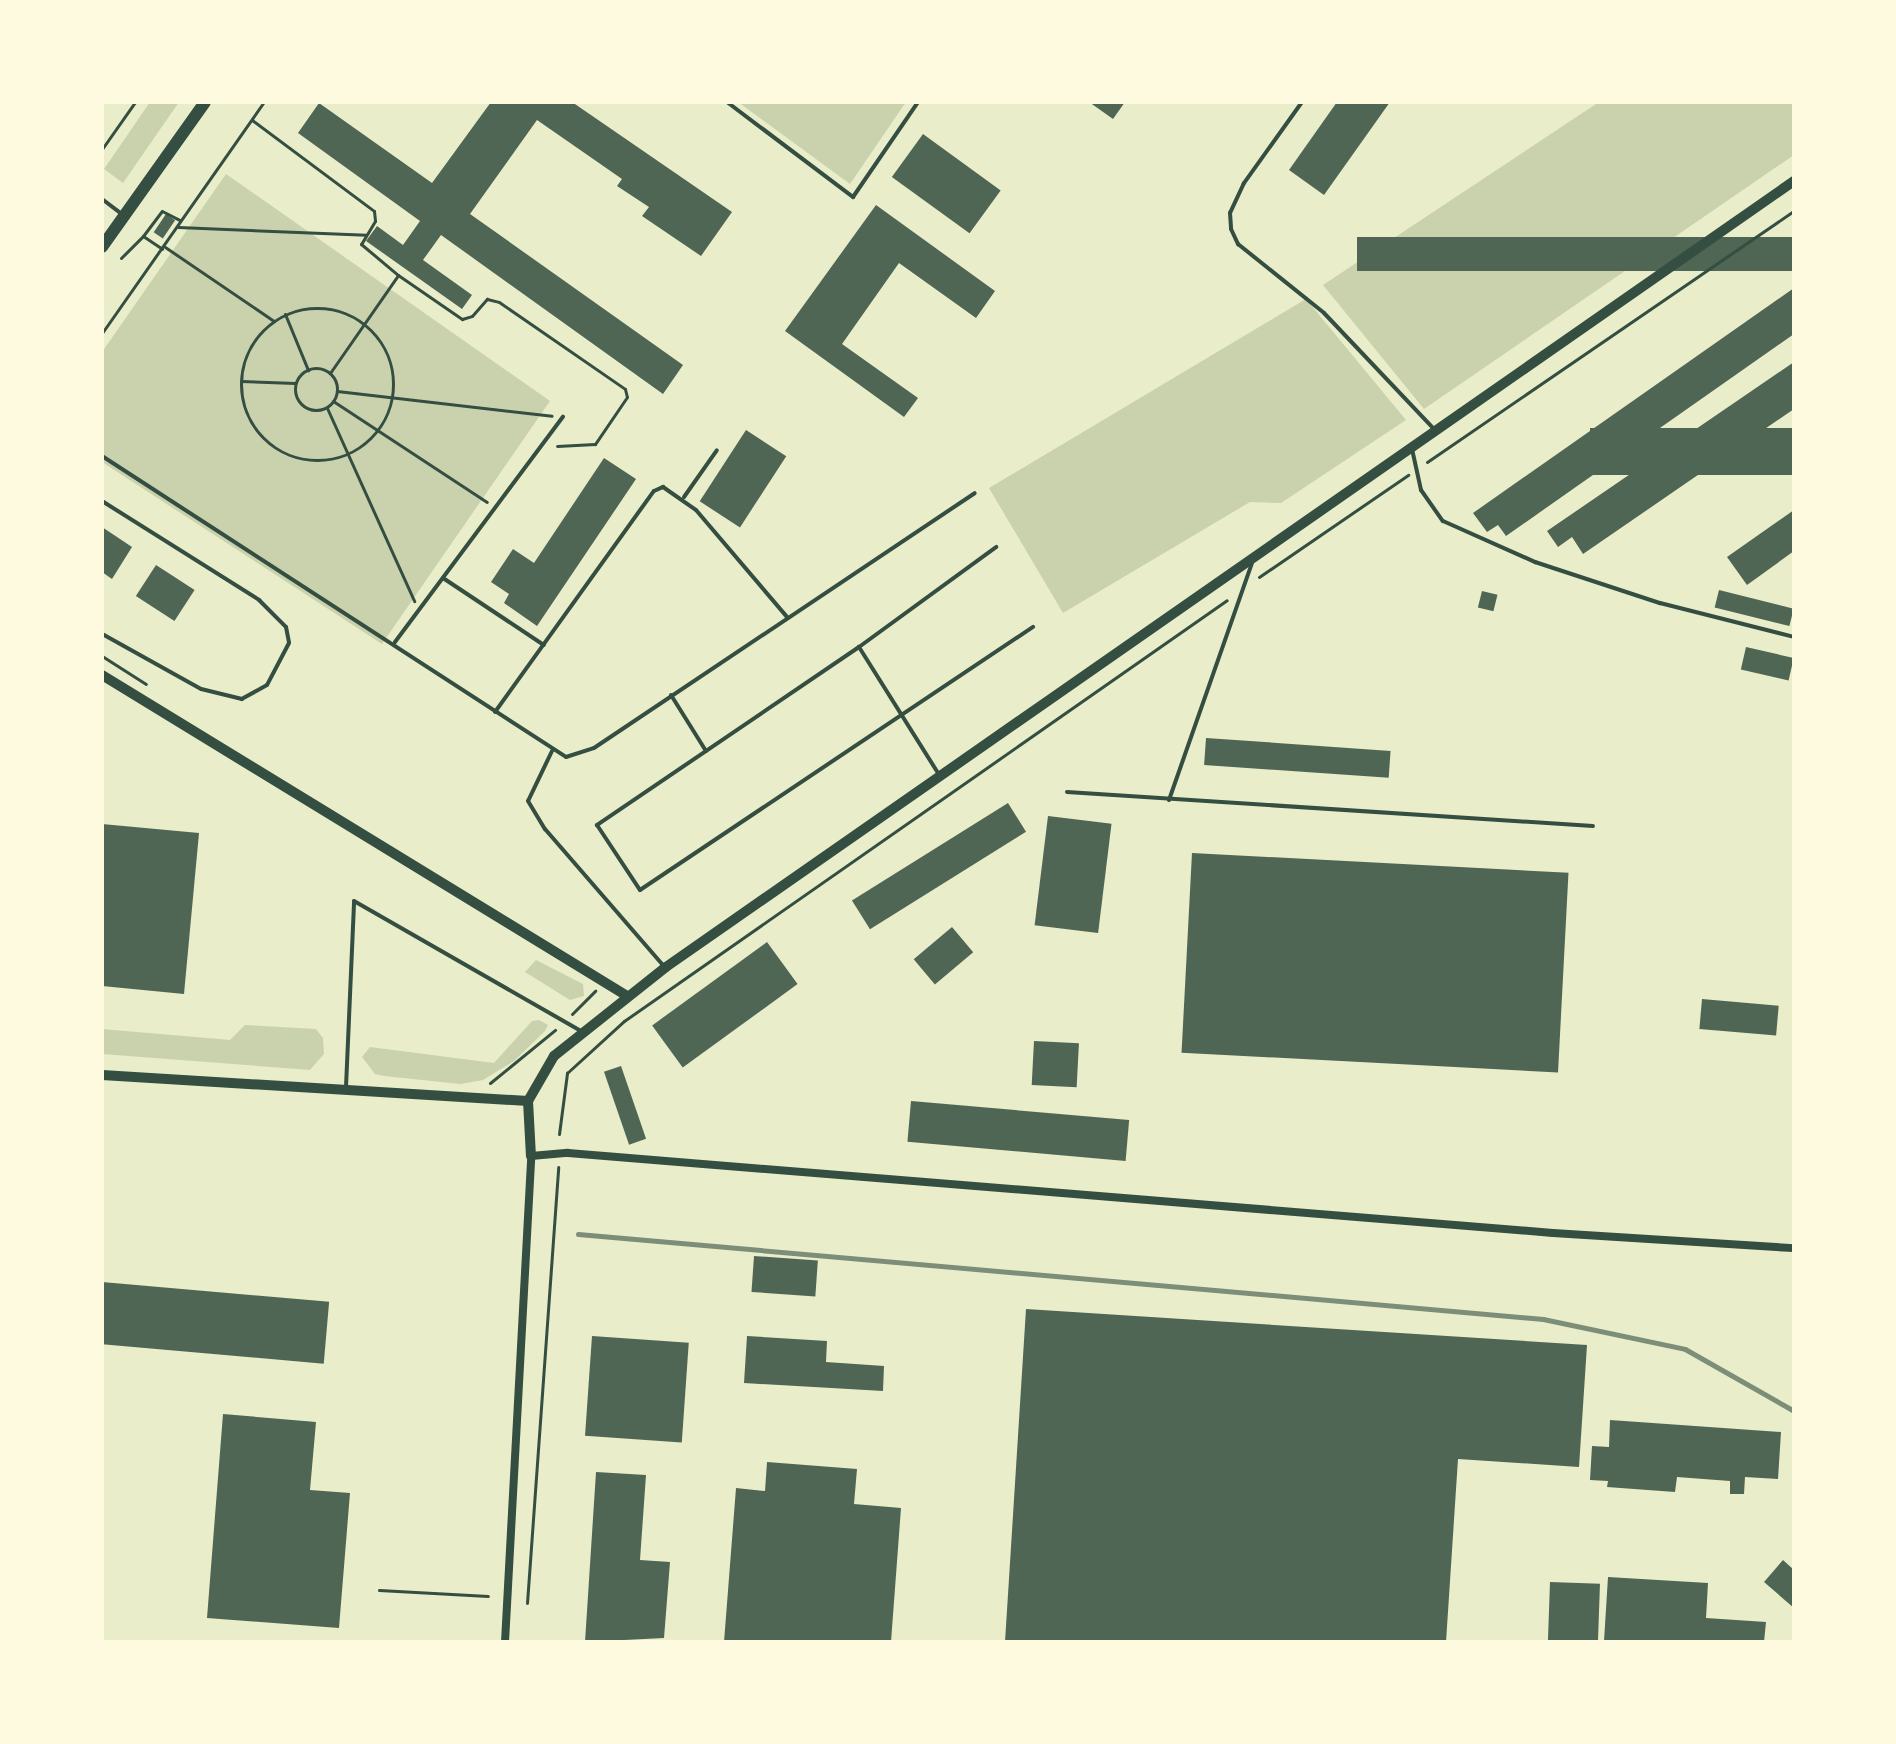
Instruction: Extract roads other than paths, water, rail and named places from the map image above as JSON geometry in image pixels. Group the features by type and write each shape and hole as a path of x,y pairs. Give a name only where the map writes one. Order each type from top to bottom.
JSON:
{"main road":[{"path":"102,247 205,102"}],"street":[{"path":"505,1642 531,1156 528,1101 547,1065 582,1032 666,967 939,775 1252,563 1794,181"},
{"path":"102,675 627,996"},
{"path":"102,1075 346,1093 528,1101"},
{"path":"531,1156 568,1153 1553,1233 1794,1248"}],"lane":[{"path":"727,102 853,197 918,102"},
{"path":"1302,102 1244,183 1230,213 1231,229 1238,244 1324,313 1437,431"},
{"path":"102,199 124,215"},
{"path":"395,642 563,417"},
{"path":"1412,449 1421,490 1443,521 1508,550 1660,603 1794,637"},
{"path":"684,497 717,450"},
{"path":"102,456 395,642 552,751 579,756 975,493"},
{"path":"495,712 654,491 672,489 684,497 787,617"},
{"path":"102,501 259,600 286,627 289,643 267,685 242,699 201,689 102,634"},
{"path":"996,547 859,647 597,825 640,890 1033,627"},
{"path":"1169,800 1252,563"},
{"path":"443,578 544,645"},
{"path":"859,647 939,775"},
{"path":"671,694 706,751"},
{"path":"552,751 528,801 545,829 666,967"},
{"path":"1067,792 1593,826"},
{"path":"346,1093 354,901 566,1020 582,1032"}],"railway":[{"path":"578,1234 1543,1319 1685,1349 1794,1411"}]}
